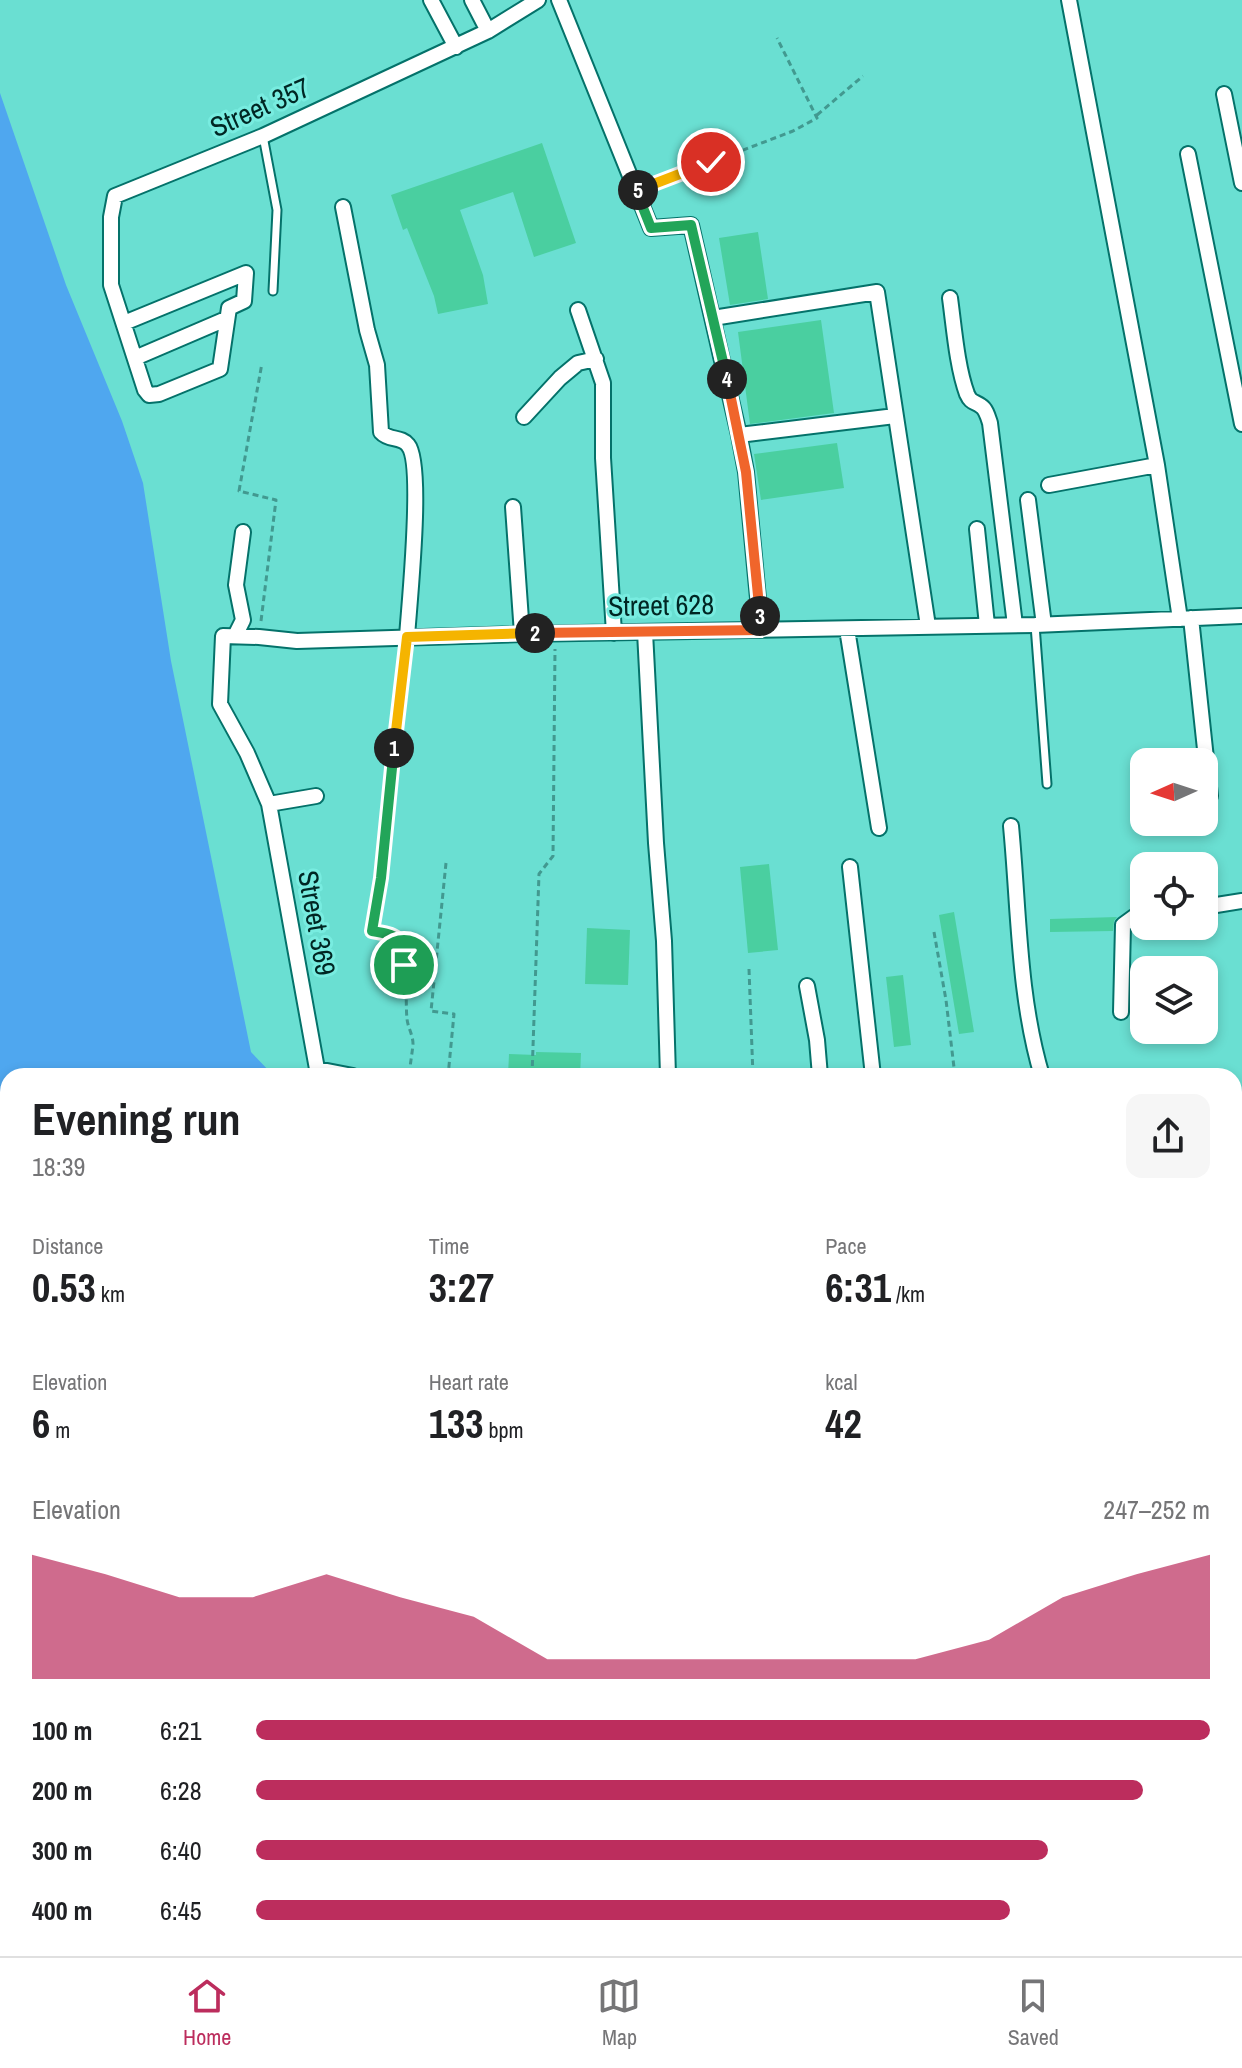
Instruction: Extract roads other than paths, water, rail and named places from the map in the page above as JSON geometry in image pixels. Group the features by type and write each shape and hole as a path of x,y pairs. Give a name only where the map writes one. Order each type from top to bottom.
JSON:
{"street":[{"path":"431,0 456,47"},
{"path":"472,0 488,31"},
{"name":"Street 357","path":"124,323 111,285 111,217 115,196 263,136 456,47 538,0"},
{"path":"559,0 651,228 691,225 746,472 761,630"},
{"path":"1069,0 1185,619 1203,748"},
{"path":"1224,94 1242,183"},
{"path":"1188,154 1242,424"},
{"path":"343,207 367,330 377,365 381,432 407,444 414,460 415,498 407,637"},
{"path":"246,273 244,301 229,308 226,319 220,369 159,394 149,395 124,323 246,273"},
{"path":"713,318 877,292 928,626"},
{"path":"950,298 968,397 972,403 981,406 990,423 1015,625"},
{"path":"578,310 603,383 603,458 614,633"},
{"path":"135,358 226,319"},
{"path":"524,417 578,363 596,359"},
{"path":"739,435 895,416"},
{"path":"1049,485 1157,465"},
{"path":"1028,500 1040,625"},
{"path":"513,507 522,634"},
{"path":"977,529 987,625"},
{"path":"235,636 243,620 236,585 243,532"},
{"name":"Street 628","path":"235,636 297,641 555,633 1040,625 1242,616"},
{"path":"847,629 879,828"},
{"path":"645,632 664,941 668,1068"},
{"name":"Street 369","path":"235,636 223,636 220,704 247,753 269,804 317,1068"},
{"path":"269,804 316,796"},
{"path":"1011,826 1030,1025 1040,1068"},
{"path":"850,867 872,1068"},
{"path":"1218,905 1242,901"},
{"path":"1121,1012 1123,925 1130,920"},
{"path":"807,986 819,1068"}],"lane":[{"path":"263,136 277,210 273,291"},
{"path":"1040,625 1047,784"}],"water":[{"path":"0,93 66,285 122,421 143,483 171,661 251,1052 266,1068 0,1068"}]}
